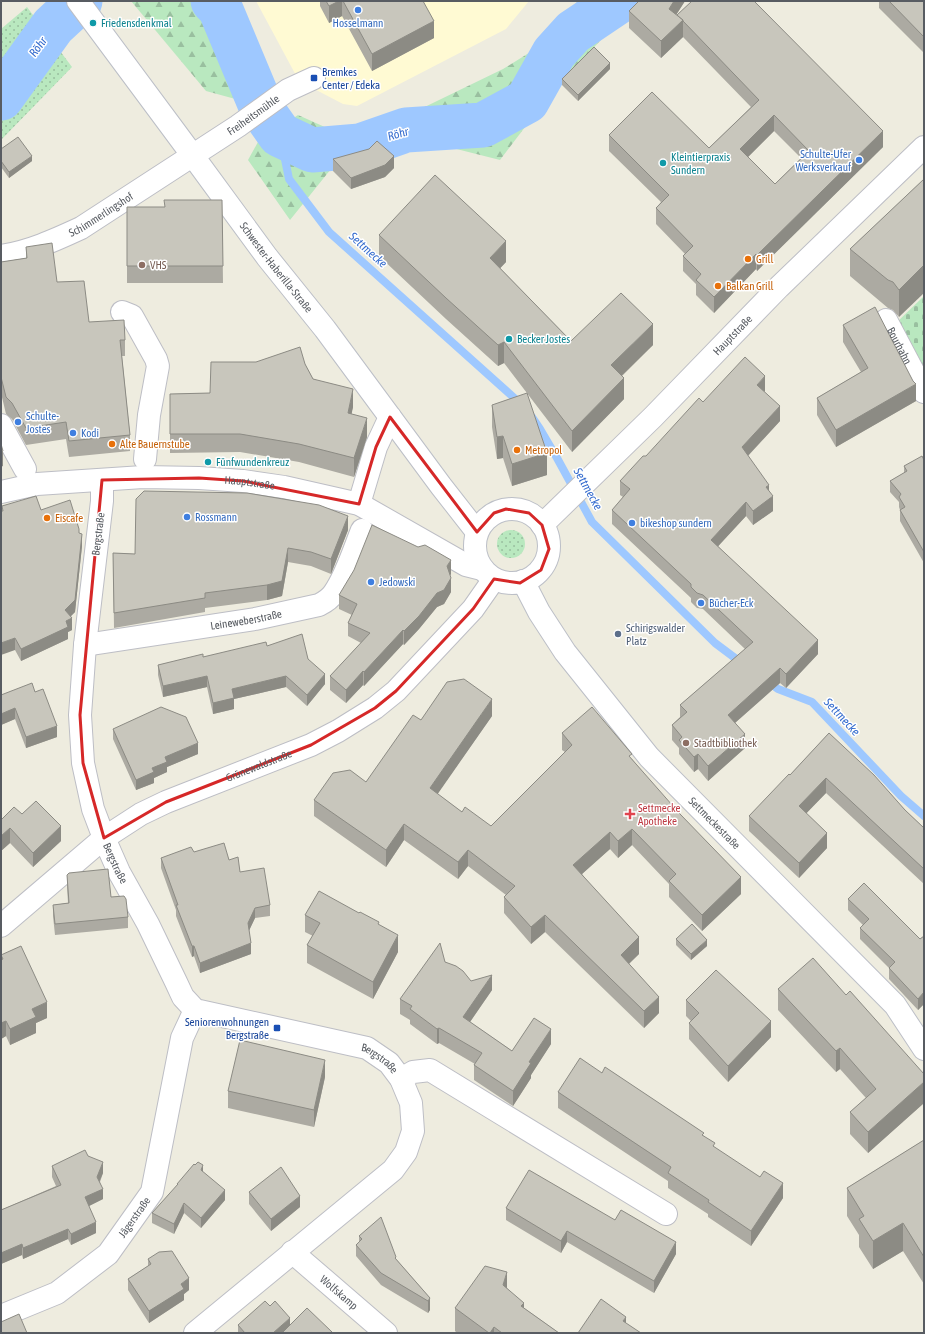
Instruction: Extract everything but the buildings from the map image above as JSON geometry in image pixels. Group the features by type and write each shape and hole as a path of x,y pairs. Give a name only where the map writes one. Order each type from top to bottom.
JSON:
{"street":[{"name":"Schwester-Haberilla-Straße","path":"78,1 194,156 267,257 325,329 477,532"},
{"name":"Freiheitsmühle","path":"194,156 286,92 314,78"},
{"name":"Hauptstraße","path":"550,517 706,363 779,287 924,147"},
{"name":"Schimmerlingshof","path":"1,256 14,254 53,241 81,228 194,156"},
{"path":"122,312 132,316 156,359 158,366 149,415 145,459"},
{"name":"Bourhahn","path":"886,320 924,392"},
{"path":"359,504 376,447 390,417"},
{"path":"1,425 25,469"},
{"name":"Hauptstraße","path":"1,492 37,484 102,490 143,477 243,481 359,504 466,565 488,574"},
{"name":"Bergstraße","path":"102,490 85,645 80,715 83,763 94,809 104,838 119,872 148,924 184,997 195,1010 367,1048 389,1063 401,1079 412,1103 413,1130 406,1152 393,1170 195,1333"},
{"path":"506,509 516,509 550,517 548,536 549,549 547,558 541,570 531,578 520,583 507,583 488,574 476,557 474,544 477,532 483,522 494,513 506,509"},
{"name":"Leineweberstraße","path":"85,645 255,619 319,605 327,601 334,594 362,530"},
{"name":"Grünewaldstraße","path":"1,926 104,838 141,814 166,802 311,745 338,731 375,708 396,691 473,608 488,574"},
{"name":"Settmeckestraße","path":"523,581 539,612 565,652 649,757 895,1005 924,1049"},
{"name":"Jägerstraße","path":"1,1316 57,1293 108,1254 152,1192 182,1038 195,1010"},
{"name":"Bergstraße","path":"401,1079 413,1072 430,1070 666,1214"},
{"name":"Wolfskamp","path":"292,1252 386,1333"}],"highlighted area":[{"path":"390,417 477,532 494,513 506,509 529,513 542,525 549,549 541,570 520,583 494,579 473,609 396,691 375,708 311,745 166,802 104,838 83,763 80,715 102,480 199,478 243,481 359,504 376,447"}],"shaded area":[{"path":"256,1 529,1 506,29 357,106 343,104 299,81"}],"green space":[{"path":"131,1 233,1 272,77 239,100 206,91"},
{"path":"578,1 637,1 547,98 500,160 413,138 377,148 335,164 290,220 248,160 258,142 298,115 336,132 371,133 503,69 540,46"},
{"path":"27,7 72,67 1,140 1,29"},
{"path":"924,296 924,378 895,324"},
{"path":"511,530 521,534 525,544 521,554 511,558 501,554 497,544 501,534"}],"waterway":[{"name":"Röhr","path":"1,98 53,26 80,1"},
{"name":"Röhr","path":"213,1 220,8 263,111 280,135 312,150 360,146 406,130 483,125 527,101 554,53 573,32 619,1"},
{"name":"Settmecke","path":"280,135 289,179 329,232 522,405"},
{"name":"Settmecke","path":"532,417 557,458 592,522 715,643 743,664"},
{"name":"Settmecke","path":"767,681 778,689 812,702 901,796 924,816"}],"place":[{"name":"Hosselmann","path":"358,10"},
{"name":"Friedensdenkmal","path":"93,23"},
{"name":"Bremkes Center / Edeka","path":"314,78"},
{"name":"Schulte-Ufer Werksverkauf","path":"859,160"},
{"name":"Kleintierpraxis Sundern","path":"663,163"},
{"name":"Grill","path":"748,259"},
{"name":"VHS","path":"142,265"},
{"name":"Balkan Grill","path":"718,286"},
{"name":"Becker Jostes","path":"509,339"},
{"name":"Schulte- Jostes","path":"18,422"},
{"name":"Kodi","path":"73,433"},
{"name":"Alte Bauernstube","path":"112,444"},
{"name":"Metropol","path":"517,450"},
{"name":"Fünfwundenkreuz","path":"208,462"},
{"name":"Rossmann","path":"187,517"},
{"name":"Eiscafe","path":"47,518"},
{"name":"bikeshop sundern","path":"632,523"},
{"name":"Jedowski","path":"371,582"},
{"name":"Bücher-Eck","path":"701,603"},
{"name":"Schirigswalder Platz","path":"618,634"},
{"name":"Stadtbibliothek","path":"686,743"},
{"name":"Settmecke Apotheke","path":"630,814"},
{"name":"Seniorenwohnungen Bergstraße","path":"277,1028"}]}
